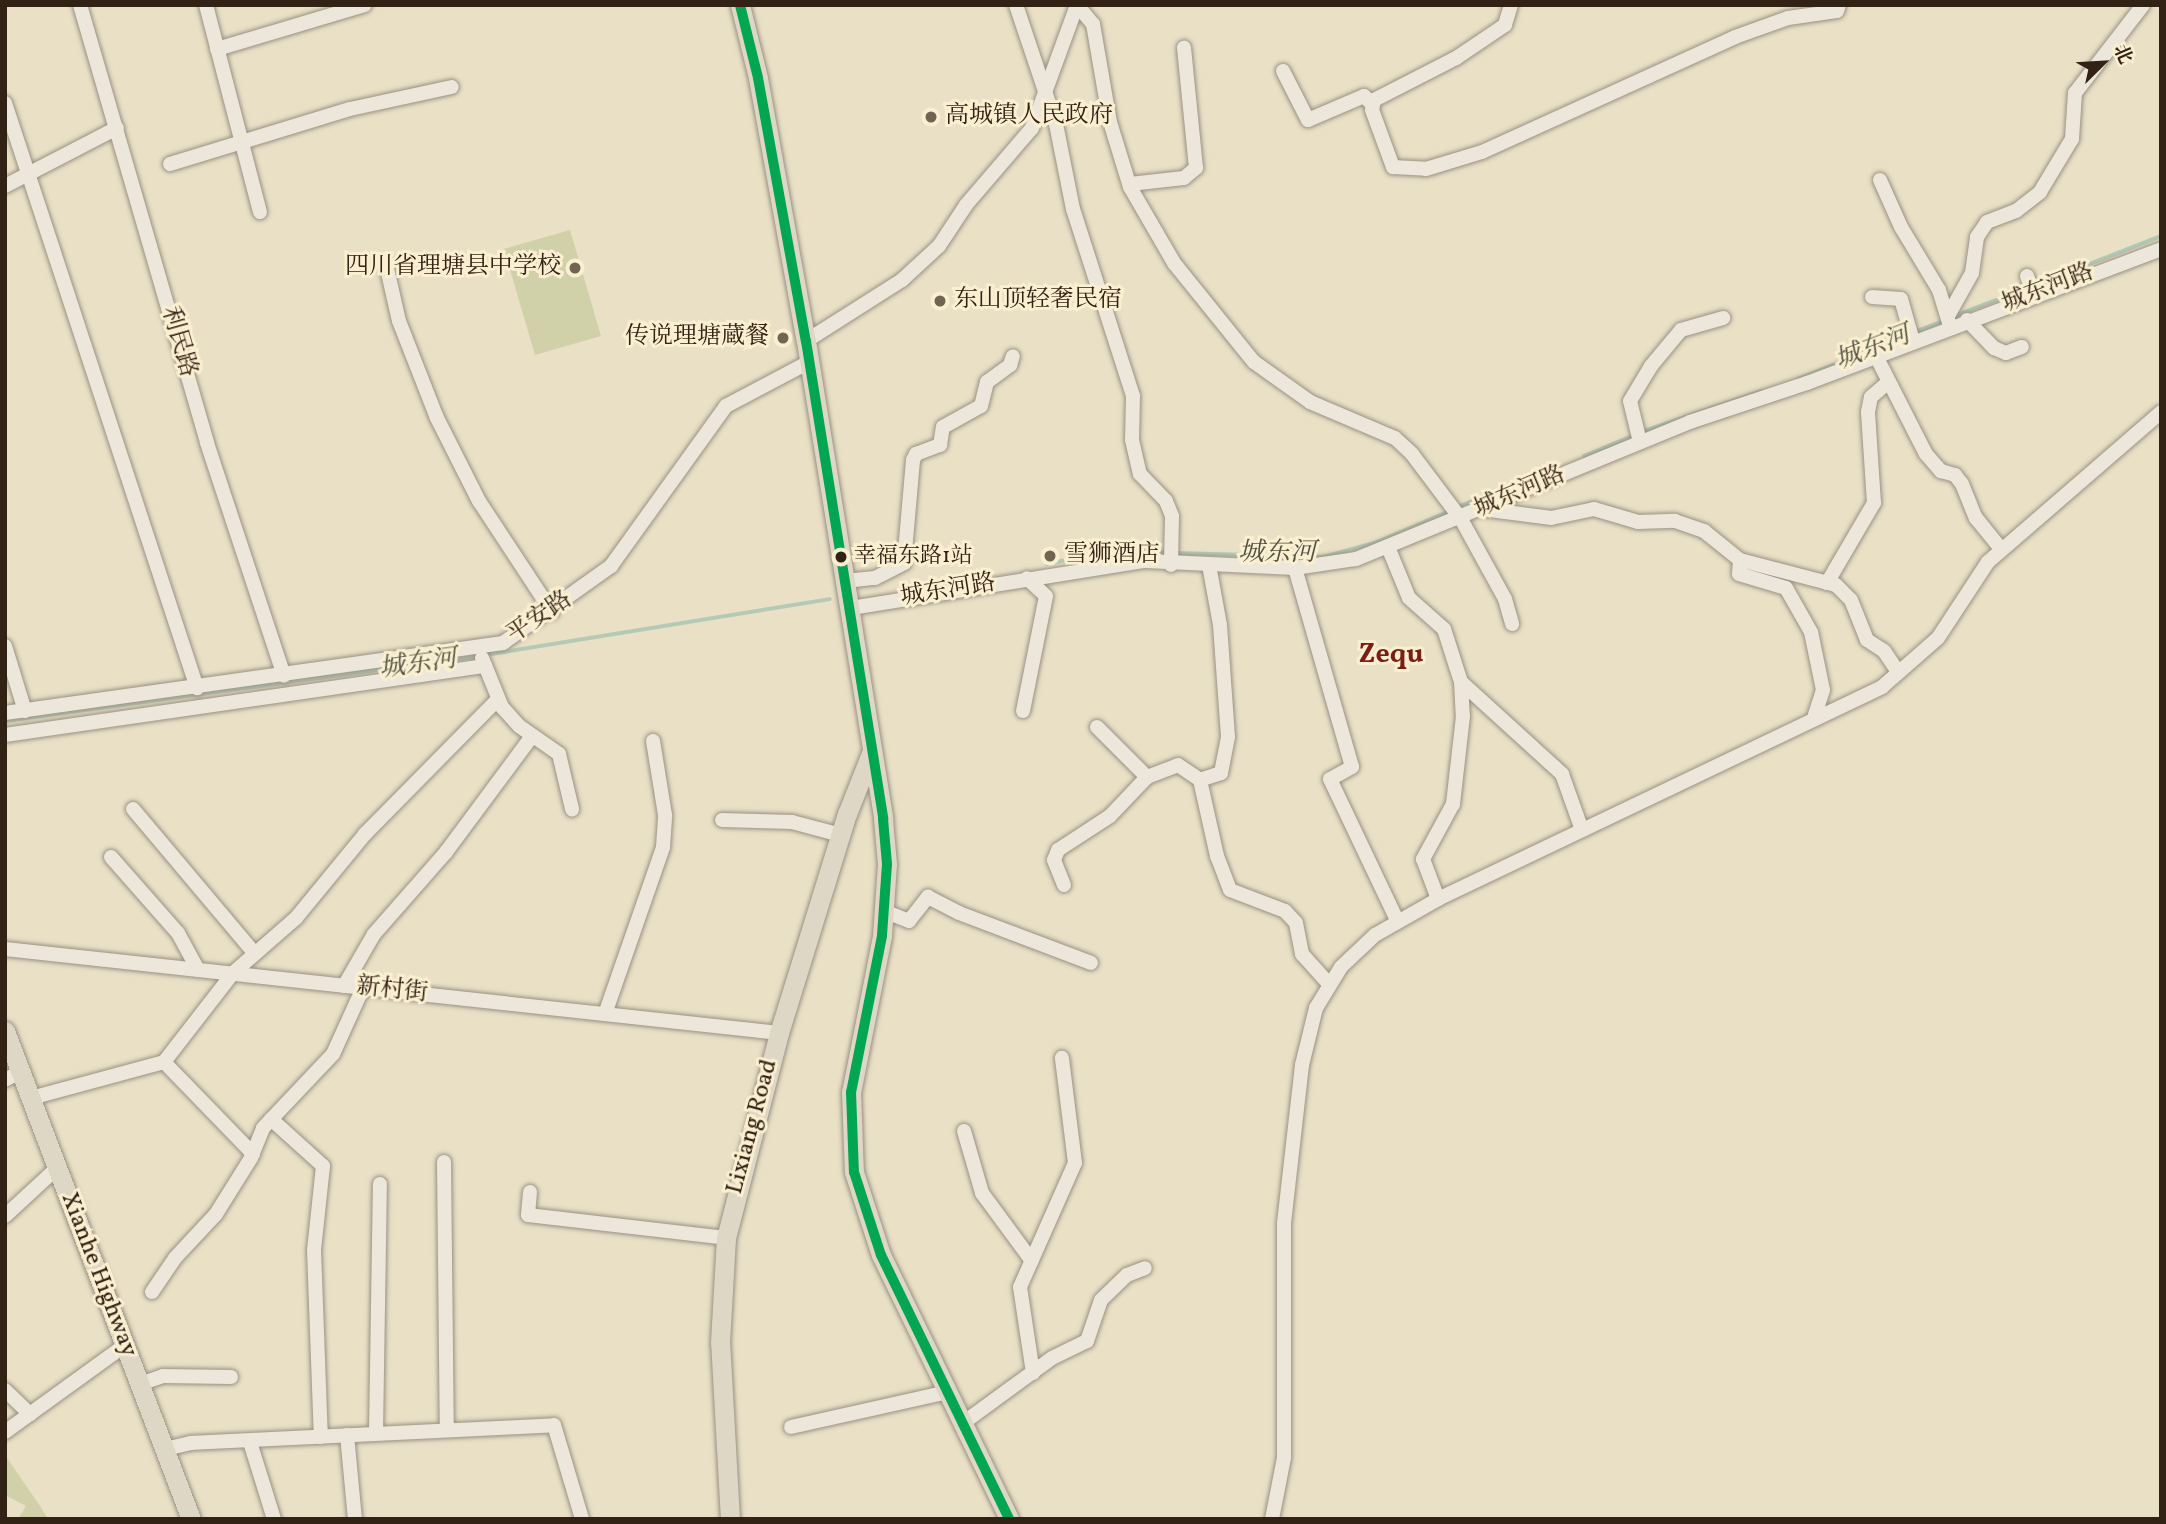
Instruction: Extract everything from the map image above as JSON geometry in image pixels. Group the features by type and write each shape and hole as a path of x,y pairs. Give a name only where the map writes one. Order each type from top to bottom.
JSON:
{"main road":[{"path":"740,5 758,78 806,341 883,818 887,864 884,911 880,951 854,1064 853,1165 870,1229 1009,1519"},
{"name":"Lixiang Road","path":"730,1519 719,1342 726,1238 779,1033 847,814 872,750"},
{"path":"847,814 866,810 883,818"},
{"name":"Xianhe Highway","path":"5,1031 13,1076 31,1098 191,1519"}],"street":[{"name":"利民路","path":"80,5 204,432 284,676"},
{"path":"206,5 260,212"},
{"path":"217,50 365,5"},
{"path":"1016,5 1059,133 1077,220 1133,396 1132,440 1140,474 1169,507 1173,557"},
{"path":"806,341 922,264 1032,128 1077,5"},
{"path":"1077,5 1093,24 1110,122 1129,184 1174,263 1254,362 1310,402 1395,438 1456,511 1505,599 1512,624"},
{"path":"1372,104 1505,26 1511,5"},
{"path":"1283,71 1308,120 1364,96 1372,104 1389,164 1405,170 1426,169 1538,130 1768,23 1837,11 1839,5"},
{"path":"1949,321 1972,273 1977,237 1987,222 2016,211 2040,192 2072,139 2075,93 2143,5"},
{"path":"1129,184 1184,178 1196,169 1184,48"},
{"path":"170,164 350,109 452,87"},
{"path":"5,103 197,688"},
{"path":"5,186 29,176 117,128"},
{"path":"1880,180 1949,321"},
{"name":"城东河路","path":"851,608 1173,557 1209,565 1295,568 1335,565 1388,547 1456,511 1482,509 1638,435 1876,356 1912,335 1949,321 1967,320 2161,248"},
{"path":"386,264 399,321 437,418 479,501 552,612"},
{"path":"2027,276 2034,295"},
{"path":"1872,297 1901,299 1912,335"},
{"path":"1638,435 1630,401 1651,366 1681,330 1723,318"},
{"path":"1967,320 1994,348 2006,353 2022,347"},
{"path":"845,581 875,578 904,563 913,460 916,453 940,445 943,427 981,407 987,382 1010,365 1013,356"},
{"path":"1876,356 1888,382 1912,419 1926,454 1941,471 1955,475 1976,518 2001,550"},
{"name":"平安路","path":"5,713 284,676 481,656 513,639 600,576 620,555 720,412 809,362"},
{"path":"1827,583 1874,503 1868,412 1871,397 1888,382"},
{"path":"1272,1519 1284,1458 1283,1272 1288,1179 1306,1038 1329,984 1364,943 1438,899 1814,718 1852,704 1898,672 1938,638 1975,579 2001,550 2161,412"},
{"path":"1482,509 1551,517 1594,509 1638,522 1675,521 1703,531 1740,559 1827,583 1851,600 1867,640 1884,651 1898,672"},
{"path":"1388,547 1409,598 1444,629 1461,682 1462,716 1453,804 1423,859 1438,899"},
{"path":"1740,559 1738,574 1786,588 1811,632 1823,690 1814,718"},
{"path":"1200,780 1221,773 1228,737 1220,625 1209,565"},
{"path":"1295,568 1352,767 1330,779 1398,922"},
{"path":"1023,711 1046,596 1027,578"},
{"path":"5,646 25,710"},
{"path":"5,735 481,656 498,701 531,736 559,754 572,809"},
{"path":"1461,682 1562,774 1582,830"},
{"path":"31,1098 164,1062 233,973 296,918 365,834 498,701"},
{"path":"1097,727 1147,776"},
{"path":"345,986 374,934 446,852 531,736"},
{"path":"605,1014 663,847 665,815 653,741"},
{"path":"1064,885 1054,860 1058,850 1110,817 1147,776 1178,765 1200,780 1217,856 1230,890 1284,911 1296,923 1303,954 1329,984"},
{"path":"133,809 255,954"},
{"path":"722,820 792,822 841,835"},
{"path":"111,856 178,933 198,970"},
{"path":"884,911 909,921 929,897 958,913 1091,963"},
{"name":"新村街","path":"5,949 779,1033"},
{"path":"152,1292 175,1258 216,1214 271,1119 333,1054 363,988"},
{"path":"1032,1373 1020,1287 1075,1163 1062,1058"},
{"path":"164,1062 253,1154"},
{"path":"271,1119 323,1166 314,1250 321,1437"},
{"path":"964,1131 982,1193 1032,1261"},
{"path":"444,1161 447,1428"},
{"path":"5,1216 57,1168"},
{"path":"376,1433 380,1184"},
{"path":"530,1192 528,1215 726,1238"},
{"path":"963,1423 1032,1373 1087,1341 1101,1300 1127,1275 1145,1268"},
{"path":"5,1432 125,1345"},
{"path":"140,1384 163,1376 231,1377"},
{"path":"5,1391 30,1414"},
{"path":"791,1427 947,1392"},
{"path":"165,1449 191,1443 554,1424 582,1519"},
{"path":"347,1435 355,1519"},
{"path":"250,1442 274,1519"}],"green space":[{"path":"570,230 601,336 535,355 504,249"},
{"path":"5,1455 48,1519 18,1519 26,1506 5,1495"}],"waterway":[{"name":"城东河","path":"2036,285 2161,236"},
{"name":"城东河","path":"1954,316 2029,288"},
{"name":"城东河","path":"1915,332 1944,321"},
{"name":"城东河","path":"1798,379 1908,335"},
{"name":"城东河","path":"1642,432 1761,391"},
{"name":"城东河","path":"1584,456 1635,435"},
{"name":"城东河","path":"1460,506 1557,467"},
{"name":"城东河","path":"1173,553 1323,557 1375,543 1450,511"},
{"name":"城东河","path":"1138,549 1166,552"},
{"name":"城东河","path":"1047,564 1113,550"},
{"name":"城东河","path":"485,655 829,599"},
{"name":"城东河","path":"5,721 478,656"}],"transit line":[{"path":"740,5 758,78 806,341 883,819 887,864 882,936 851,1092 854,1172 881,1255 1009,1519"}],"place":[{"name":"高城镇人民政府","path":"931,117"},
{"name":"四川省理塘县中学校","path":"575,268"},
{"name":"东山顶轻奢民宿","path":"940,301"},
{"name":"传说理塘蔵餐","path":"783,338"},
{"name":"雪狮酒店","path":"1050,556"},
{"name":"幸福东路1站","path":"841,557"}],"district":[{"name":"Zequ","path":"1391,655"}]}
